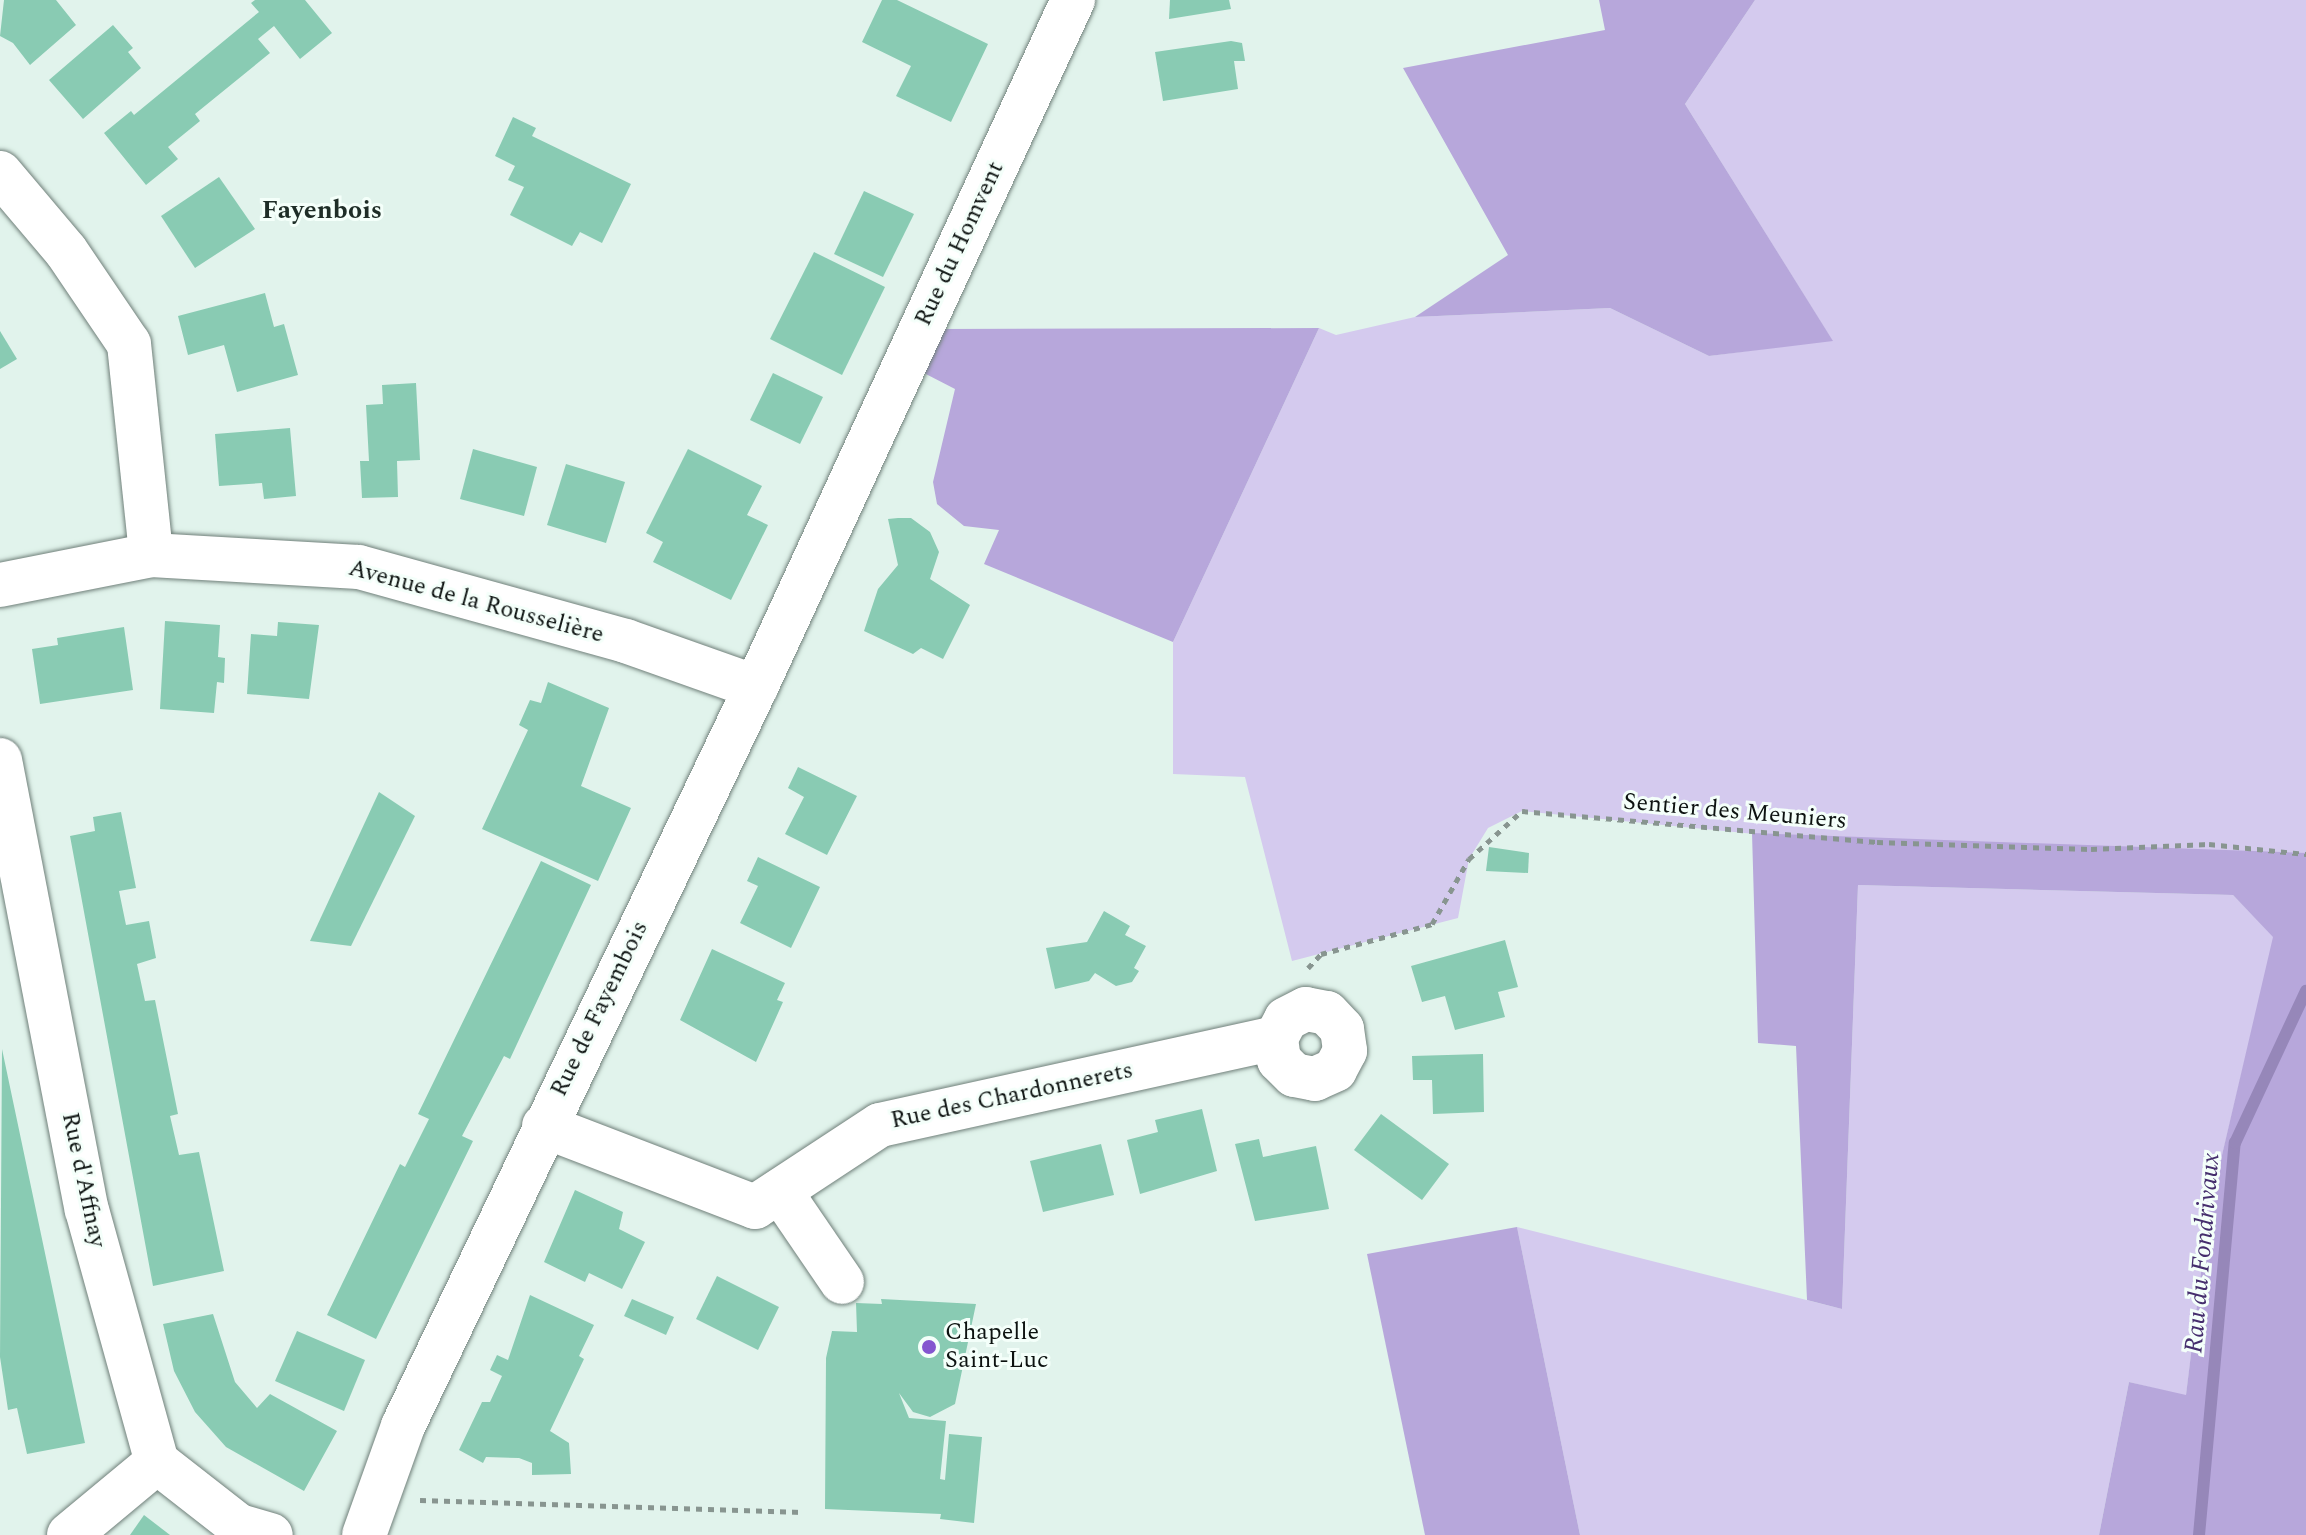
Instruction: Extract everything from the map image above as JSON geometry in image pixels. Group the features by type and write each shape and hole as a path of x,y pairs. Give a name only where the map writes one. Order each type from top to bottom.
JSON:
{"street":[{"name":"Rue du Homvent","path":"847,489 1073,0"},
{"path":"0,173 66,251 129,344 151,555"},
{"name":"Rue de Fayembois","path":"371,1517 403,1426 756,687 847,489"},
{"name":"Avenue de la Rousselière","path":"0,585 151,555 359,567 626,641 756,687"},
{"name":"Rue d'Affnay","path":"0,760 87,1210 157,1462"},
{"name":"Rue des Chardonnerets","path":"544,1126 755,1207 880,1125 1276,1038"},
{"path":"780,1191 842,1282"},
{"path":"69,1535 157,1462 239,1526 271,1535"}],"path":[{"name":"Sentier des Meuniers","path":"1303,973 1321,954 1432,924 1469,859 1522,811 1877,842 2091,849 2209,844 2306,854"},
{"path":"371,1517 803,1512"}],"shaded area":[{"path":"1599,0 1755,0 1685,104 1833,341 1709,356 1610,308 1415,317 1508,255 1403,68 1605,30"},
{"path":"1755,0 2306,0 2306,855 1816,840 1522,811 1488,828 1469,859 1458,918 1292,961 1245,777 1173,774 1173,642 1319,328 1336,335 1415,317 1610,308 1709,356 1832,340 1685,104"},
{"path":"1319,328 1173,642 984,564 999,530 964,526 937,504 933,482 955,389 920,371 939,329"},
{"path":"1752,833 2306,853 2306,1535 2099,1535 2129,1382 2186,1395 2208,1215 2273,937 2233,895 1858,885 1842,1309 1807,1300 1796,1046 1758,1043"},
{"path":"1858,885 2233,895 2274,937 2208,1215 2186,1396 2129,1382 2099,1535 1580,1535 1517,1227 1842,1309"},
{"path":"1517,1227 1580,1535 1425,1535 1367,1254"}],"building":[{"path":"4,0 56,0 76,25 30,65 13,43 0,36"},
{"path":"255,0 305,0 332,33 300,59 274,26 258,39 270,53 195,114 200,121 168,147 178,159 146,185 104,133 131,111 134,115 259,12 251,3"},
{"path":"882,0 897,0 988,44 951,122 896,96 911,66 862,42"},
{"path":"1170,0 1229,0 1231,9 1169,19"},
{"path":"113,25 133,48 128,52 141,68 83,119 49,80"},
{"path":"1231,41 1242,43 1245,61 1234,61 1238,89 1163,101 1155,52"},
{"path":"513,117 536,128 532,136 631,184 602,243 580,232 572,246 510,215 524,187 508,180 515,166 495,156"},
{"path":"219,177 255,229 195,268 161,216"},
{"path":"864,191 914,214 883,277 834,254"},
{"path":"814,252 885,287 842,375 770,339"},
{"path":"265,293 274,327 284,324 298,375 237,392 224,345 188,355 178,316"},
{"path":"0,331 17,359 0,369"},
{"path":"773,373 823,397 800,444 750,420"},
{"path":"416,383 420,460 397,461 398,497 362,498 360,461 369,461 366,405 383,404 382,385"},
{"path":"290,428 296,496 264,499 262,483 219,486 215,434"},
{"path":"473,449 537,467 524,516 460,499"},
{"path":"688,449 762,486 747,515 768,525 731,600 653,562 663,542 646,533"},
{"path":"566,464 625,482 606,543 547,525"},
{"path":"911,518 930,532 939,552 930,579 970,605 943,659 921,648 913,654 864,631 878,589 898,565 888,519"},
{"path":"165,621 220,625 218,657 225,658 224,683 217,682 214,713 160,709"},
{"path":"278,622 319,625 309,699 247,694 251,634 277,636"},
{"path":"124,627 133,690 40,704 32,649 58,645 57,638"},
{"path":"548,682 609,708 581,786 631,808 598,881 482,829 528,730 519,725 530,700 541,703"},
{"path":"798,767 857,796 827,855 785,834 804,797 788,788"},
{"path":"379,792 415,816 351,946 310,941"},
{"path":"121,812 136,888 119,891 126,925 149,921 156,958 137,964 145,1001 155,1000 178,1114 170,1116 179,1155 199,1152 224,1271 153,1286 70,836 95,831 93,817"},
{"path":"1489,847 1529,853 1528,873 1486,871"},
{"path":"758,857 820,887 791,948 740,923 758,886 747,881"},
{"path":"541,861 591,885 510,1059 504,1056 462,1136 473,1141 376,1339 327,1315 400,1164 405,1167 429,1119 418,1114"},
{"path":"1104,911 1130,926 1125,935 1146,946 1134,968 1139,971 1132,982 1116,986 1095,973 1089,981 1055,989 1046,948 1087,942"},
{"path":"1505,940 1518,987 1498,992 1505,1017 1455,1030 1445,996 1422,1002 1411,966"},
{"path":"712,949 785,983 777,1000 783,1002 756,1062 680,1020"},
{"path":"2,1049 85,1443 27,1454 17,1408 8,1410 0,1357"},
{"path":"1483,1054 1484,1112 1433,1114 1432,1080 1413,1080 1412,1056"},
{"path":"1202,1109 1217,1171 1140,1194 1127,1140 1158,1132 1155,1120"},
{"path":"1381,1114 1449,1164 1422,1200 1354,1150"},
{"path":"1259,1139 1263,1157 1316,1146 1329,1209 1255,1221 1235,1144"},
{"path":"1101,1144 1114,1195 1043,1212 1030,1161"},
{"path":"575,1190 623,1212 619,1229 645,1242 622,1289 589,1273 585,1282 544,1262"},
{"path":"717,1276 779,1307 758,1350 696,1319"},
{"path":"530,1295 594,1325 579,1356 584,1359 550,1431 569,1443 571,1474 532,1475 532,1463 519,1458 486,1457 483,1463 459,1450 482,1402 490,1402 502,1376 490,1370 497,1355 508,1360"},
{"path":"632,1299 674,1317 666,1335 624,1316"},
{"path":"881,1299 976,1304 955,1404 930,1417 913,1412 899,1393 909,1418 946,1421 940,1479 945,1480 949,1434 982,1437 974,1523 940,1519 941,1514 825,1509 826,1358 832,1331 857,1332 856,1303 882,1304"},
{"path":"213,1314 235,1382 257,1408 270,1394 337,1431 304,1491 226,1447 195,1412 174,1371 163,1324"},
{"path":"297,1331 365,1360 344,1411 275,1381"},
{"path":"144,1515 170,1535 130,1535"}],"waterway":[{"name":"Rau du Fondrivaux","path":"2199,1535 2235,1143 2306,991"}],"place":[{"name":"Chapelle Saint-Luc","path":"929,1347"}],"district":[{"name":"Fayenbois","path":"322,211"}]}
